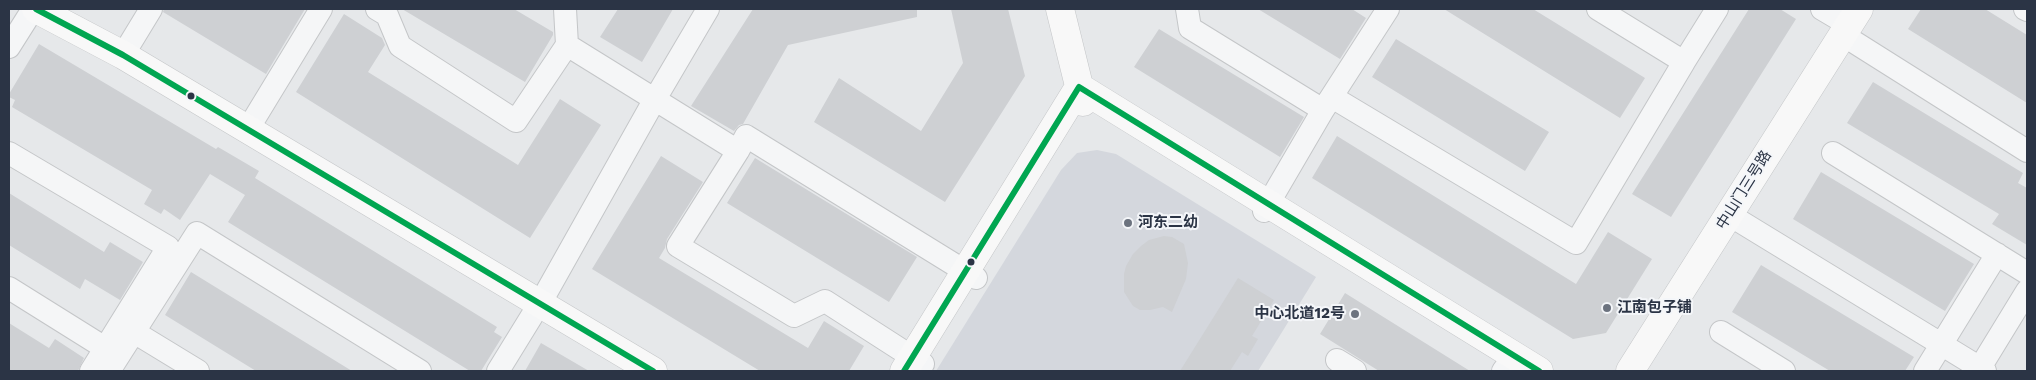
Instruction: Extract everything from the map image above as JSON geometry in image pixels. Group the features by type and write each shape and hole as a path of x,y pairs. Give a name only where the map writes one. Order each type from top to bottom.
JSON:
{"street":[{"path":"9,47 34,9 126,50"},
{"path":"58,9 543,298 673,371"},
{"path":"126,50 151,9"},
{"path":"251,124 321,9"},
{"path":"377,9 387,15 400,46 516,121 567,45 564,9"},
{"path":"498,371 543,298 655,98 708,9"},
{"path":"1060,9 1081,95 1266,207 1511,366 1539,371"},
{"path":"1187,9 1190,28 1576,243 1717,9"},
{"path":"1266,207 1327,103 1388,9"},
{"path":"1598,9 1684,62"},
{"path":"1822,9 1850,23 2027,151"},
{"name":"中山门三号路","path":"1630,371 1850,23"},
{"path":"567,45 738,150"},
{"path":"970,275 746,136 678,246 794,316 825,302 914,366 1081,95"},
{"path":"1833,152 2027,273"},
{"path":"9,153 168,247 91,371"},
{"path":"1728,214 1942,344 1981,370 2027,291"},
{"path":"109,371 197,233 420,371"},
{"path":"1925,371 1997,254"},
{"path":"9,288 106,348"},
{"path":"543,298 653,371"},
{"path":"134,332 198,371"},
{"path":"1721,332 1784,371"}],"shaded area":[{"name":"河东二幼","path":"1097,150 1116,154 1316,277 1258,371 936,371 1061,170 1077,153"}],"building":[{"path":"164,9 305,9 266,74 163,12"},
{"path":"402,9 514,9 553,32 553,35 525,82"},
{"path":"618,9 673,9 642,62 600,37"},
{"path":"753,9 917,9 917,17 788,45 743,124 739,125 734,131 691,106"},
{"path":"951,9 1008,9 1025,76 945,202 814,122 839,78 921,131 963,63"},
{"path":"1258,9 1352,9 1366,18 1340,59"},
{"path":"1444,9 1533,9 1645,78 1620,118"},
{"path":"1749,9 1780,9 1796,19 1671,217 1632,194"},
{"path":"1921,9 1985,9 2027,35 2027,103 1908,29"},
{"path":"344,14 382,38 385,45 368,72 518,165 560,99 601,125 530,238 296,92"},
{"path":"1159,29 1304,117 1280,157 1134,67"},
{"path":"1396,39 1549,132 1525,171 1372,77"},
{"path":"39,44 216,149 218,147 259,171 255,178 497,327 494,332 502,337 481,371 470,371 228,222 245,195 210,174 180,220 164,209 161,214 144,204 152,190 12,107 15,100 9,97 9,94"},
{"path":"1873,82 2023,173 2018,183 2027,188 2027,245 1992,224 1999,214 1847,123"},
{"path":"1337,136 1576,284 1608,232 1652,259 1606,333 1573,339 1312,178"},
{"path":"661,156 703,182 667,239 665,248 659,258 808,348 824,321 864,346 849,371 760,371 592,269"},
{"path":"755,158 917,257 889,302 727,203"},
{"path":"1821,172 1974,264 1945,311 1793,219"},
{"path":"9,193 104,252 110,242 143,262 120,300 85,279 80,289 9,245"},
{"path":"1164,236 1172,237 1184,244 1188,263 1186,279 1172,312 1163,307 1140,310 1133,306 1124,292 1126,266 1133,254 1141,246 1149,240"},
{"path":"1761,265 1914,357 1905,371 1830,371 1732,312"},
{"path":"191,272 352,371 256,371 165,315"},
{"path":"1238,278 1274,300 1252,336 1258,339 1248,356 1242,352 1230,371 1180,371"},
{"name":"中心北道12号","path":"1345,293 1470,371 1379,371 1320,334"},
{"path":"9,323 49,348 55,339 84,358 78,371 9,371"},
{"path":"541,343 589,371 525,371"}],"transit line":[{"path":"36,9 123,55 653,371"},
{"path":"904,371 1079,87 1539,371"}],"place":[{"name":"河东二幼","path":"1128,223"},
{"name":"江南包子铺","path":"1607,308"},
{"name":"中心北道12号","path":"1355,314"}]}
